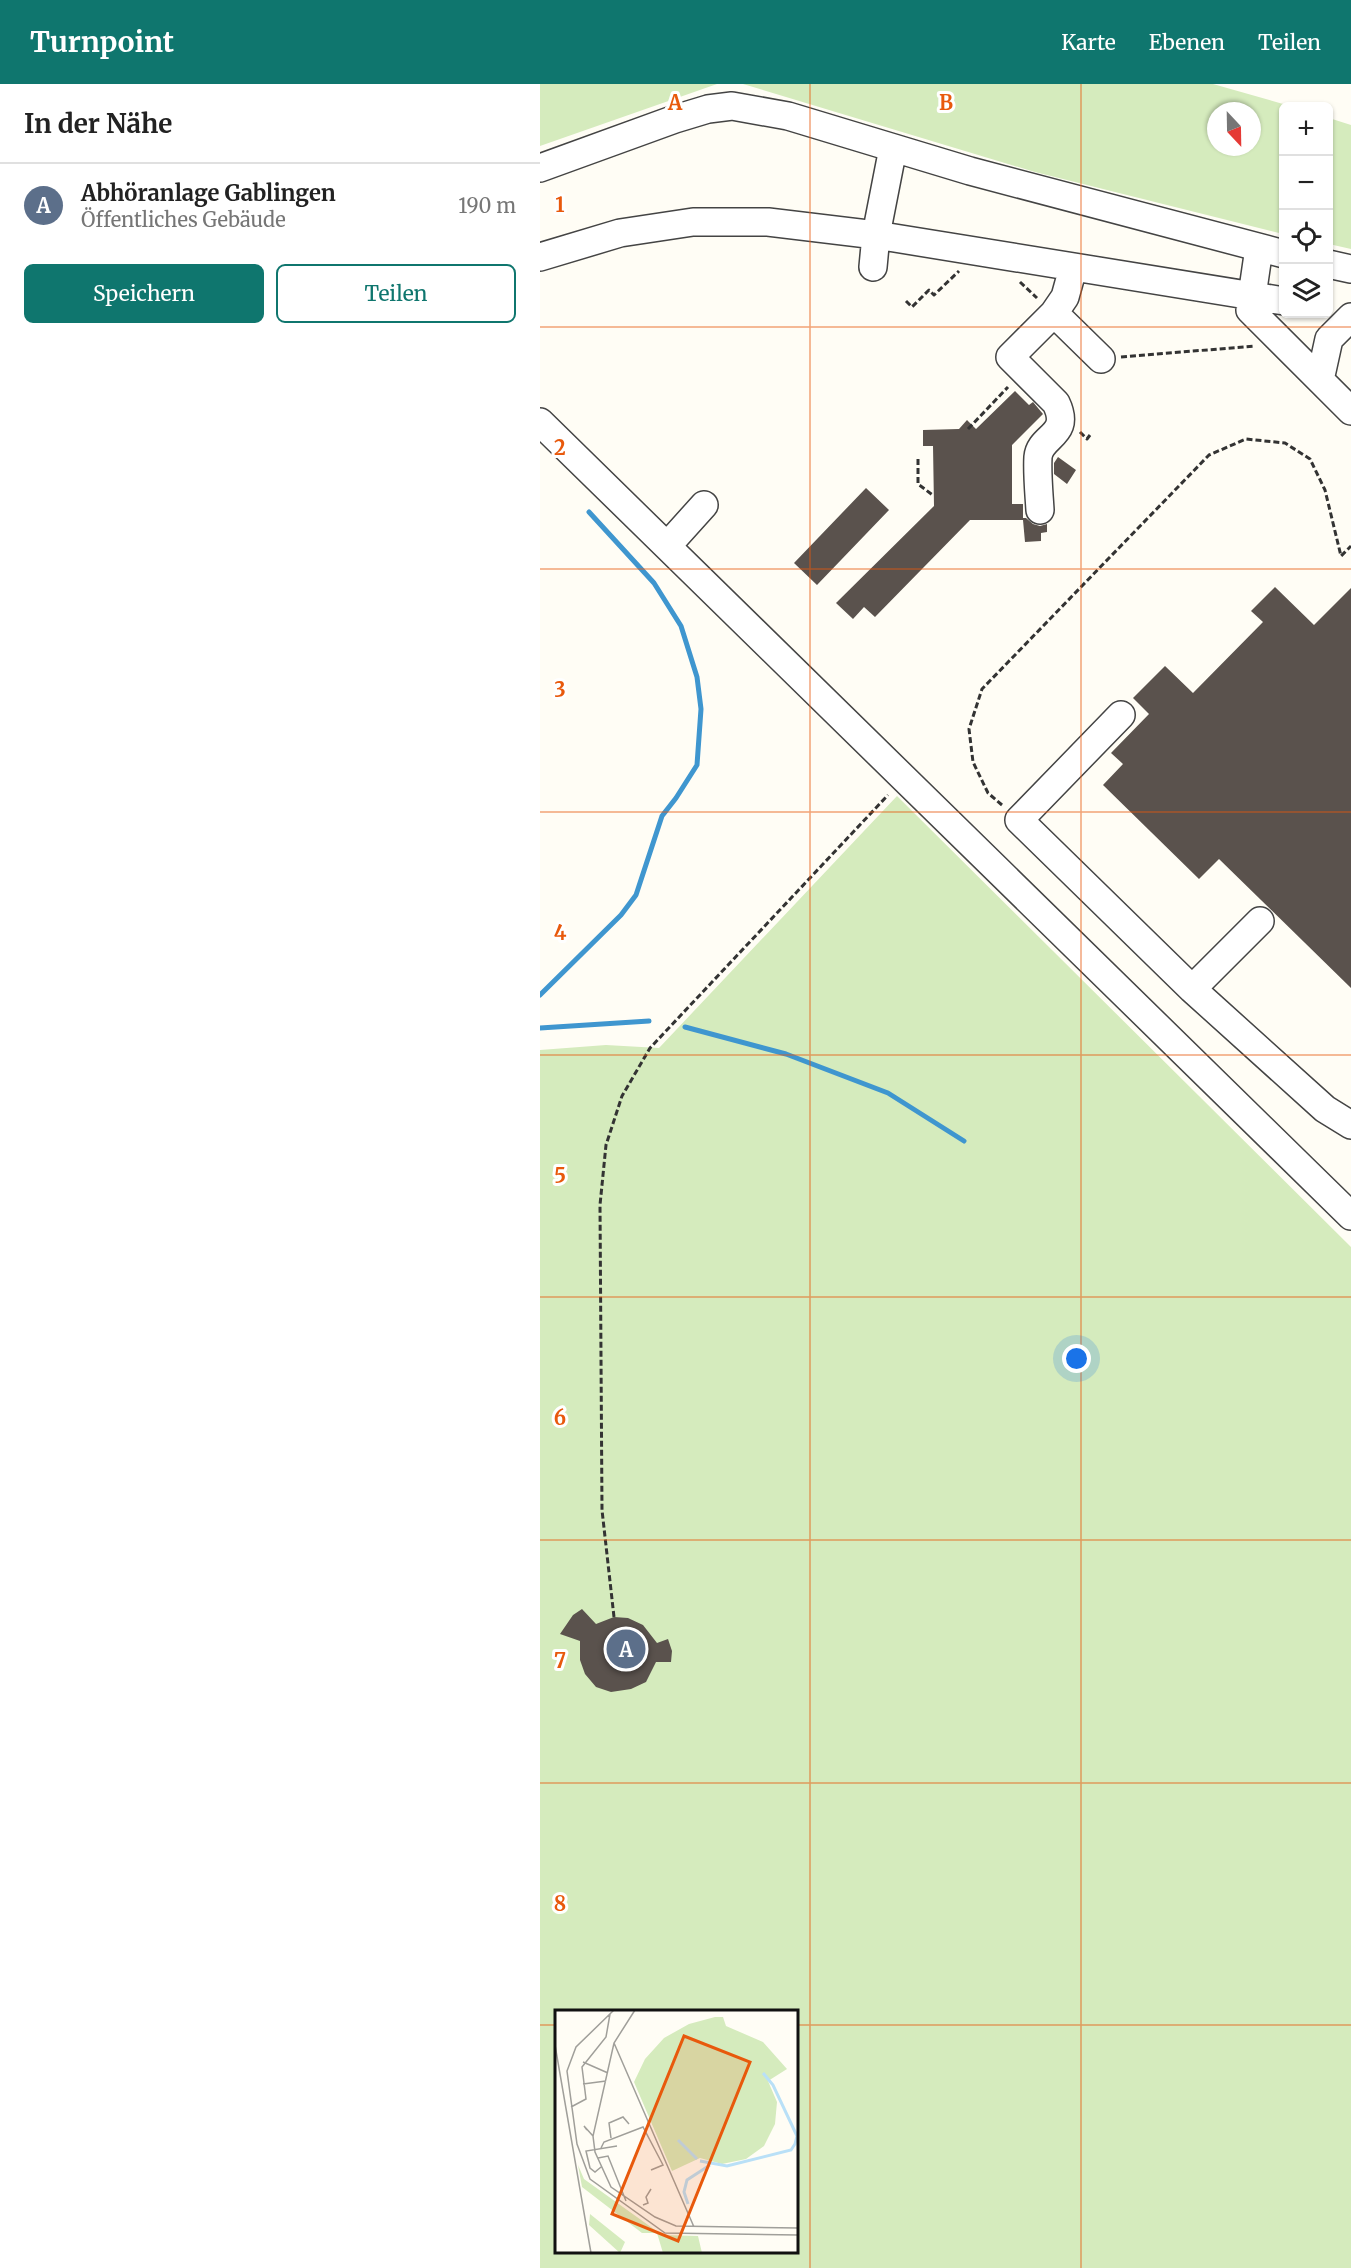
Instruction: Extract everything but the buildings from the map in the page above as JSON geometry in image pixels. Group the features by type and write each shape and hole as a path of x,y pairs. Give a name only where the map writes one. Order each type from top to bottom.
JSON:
{"lane":[{"path":"540,168 675,119 708,109 732,106 788,116 1037,190 1271,251 1251,296 1250,310 1351,411"},
{"path":"873,267 876,235 893,148"},
{"path":"540,257 620,233 693,222 768,222 876,235 1279,300"},
{"path":"1333,265 1351,269"},
{"path":"1045,494 1038,454 1060,427 1060,411 1056,403 1010,357 1054,313 1065,297 1073,268"},
{"path":"1320,380 1329,339 1351,315 1333,310"},
{"path":"1054,313 1101,359"},
{"path":"540,422 1351,1216"},
{"path":"668,545 704,505"},
{"path":"1120,715 1019,820 1192,989 1325,1109 1351,1125"},
{"path":"1192,989 1260,921"}],"path":[{"path":"906,302 912,308 929,290 934,295 961,269"},
{"path":"1017,280 1054,313"},
{"path":"1101,359 1284,344"},
{"path":"1019,820 988,793 973,762 969,729 982,689 1209,455 1246,439 1285,443 1310,459 1325,490 1341,556 1351,546"},
{"path":"918,459 918,484 934,496"},
{"path":"614,1617 602,1510 600,1205 606,1145 622,1096 650,1048 904,779"}],"green space":[{"path":"540,84 717,84 540,146"},
{"path":"743,84 1213,84 1279,103 1279,233 1035,172"},
{"path":"1333,119 1351,125 1351,249 1333,245"},
{"path":"897,796 1351,1247 1351,2268 540,2268 540,1050 606,1045 659,1048"}],"waterway":[{"path":"540,995 621,915 636,895 662,816 697,765 701,709 697,677 681,626 654,583 589,512"},
{"path":"540,1028 649,1021"},
{"path":"685,1027 786,1054 888,1093 964,1141"}],"place":[{"name":"Abhöranlage Gablingen","path":"626,1649"}]}
